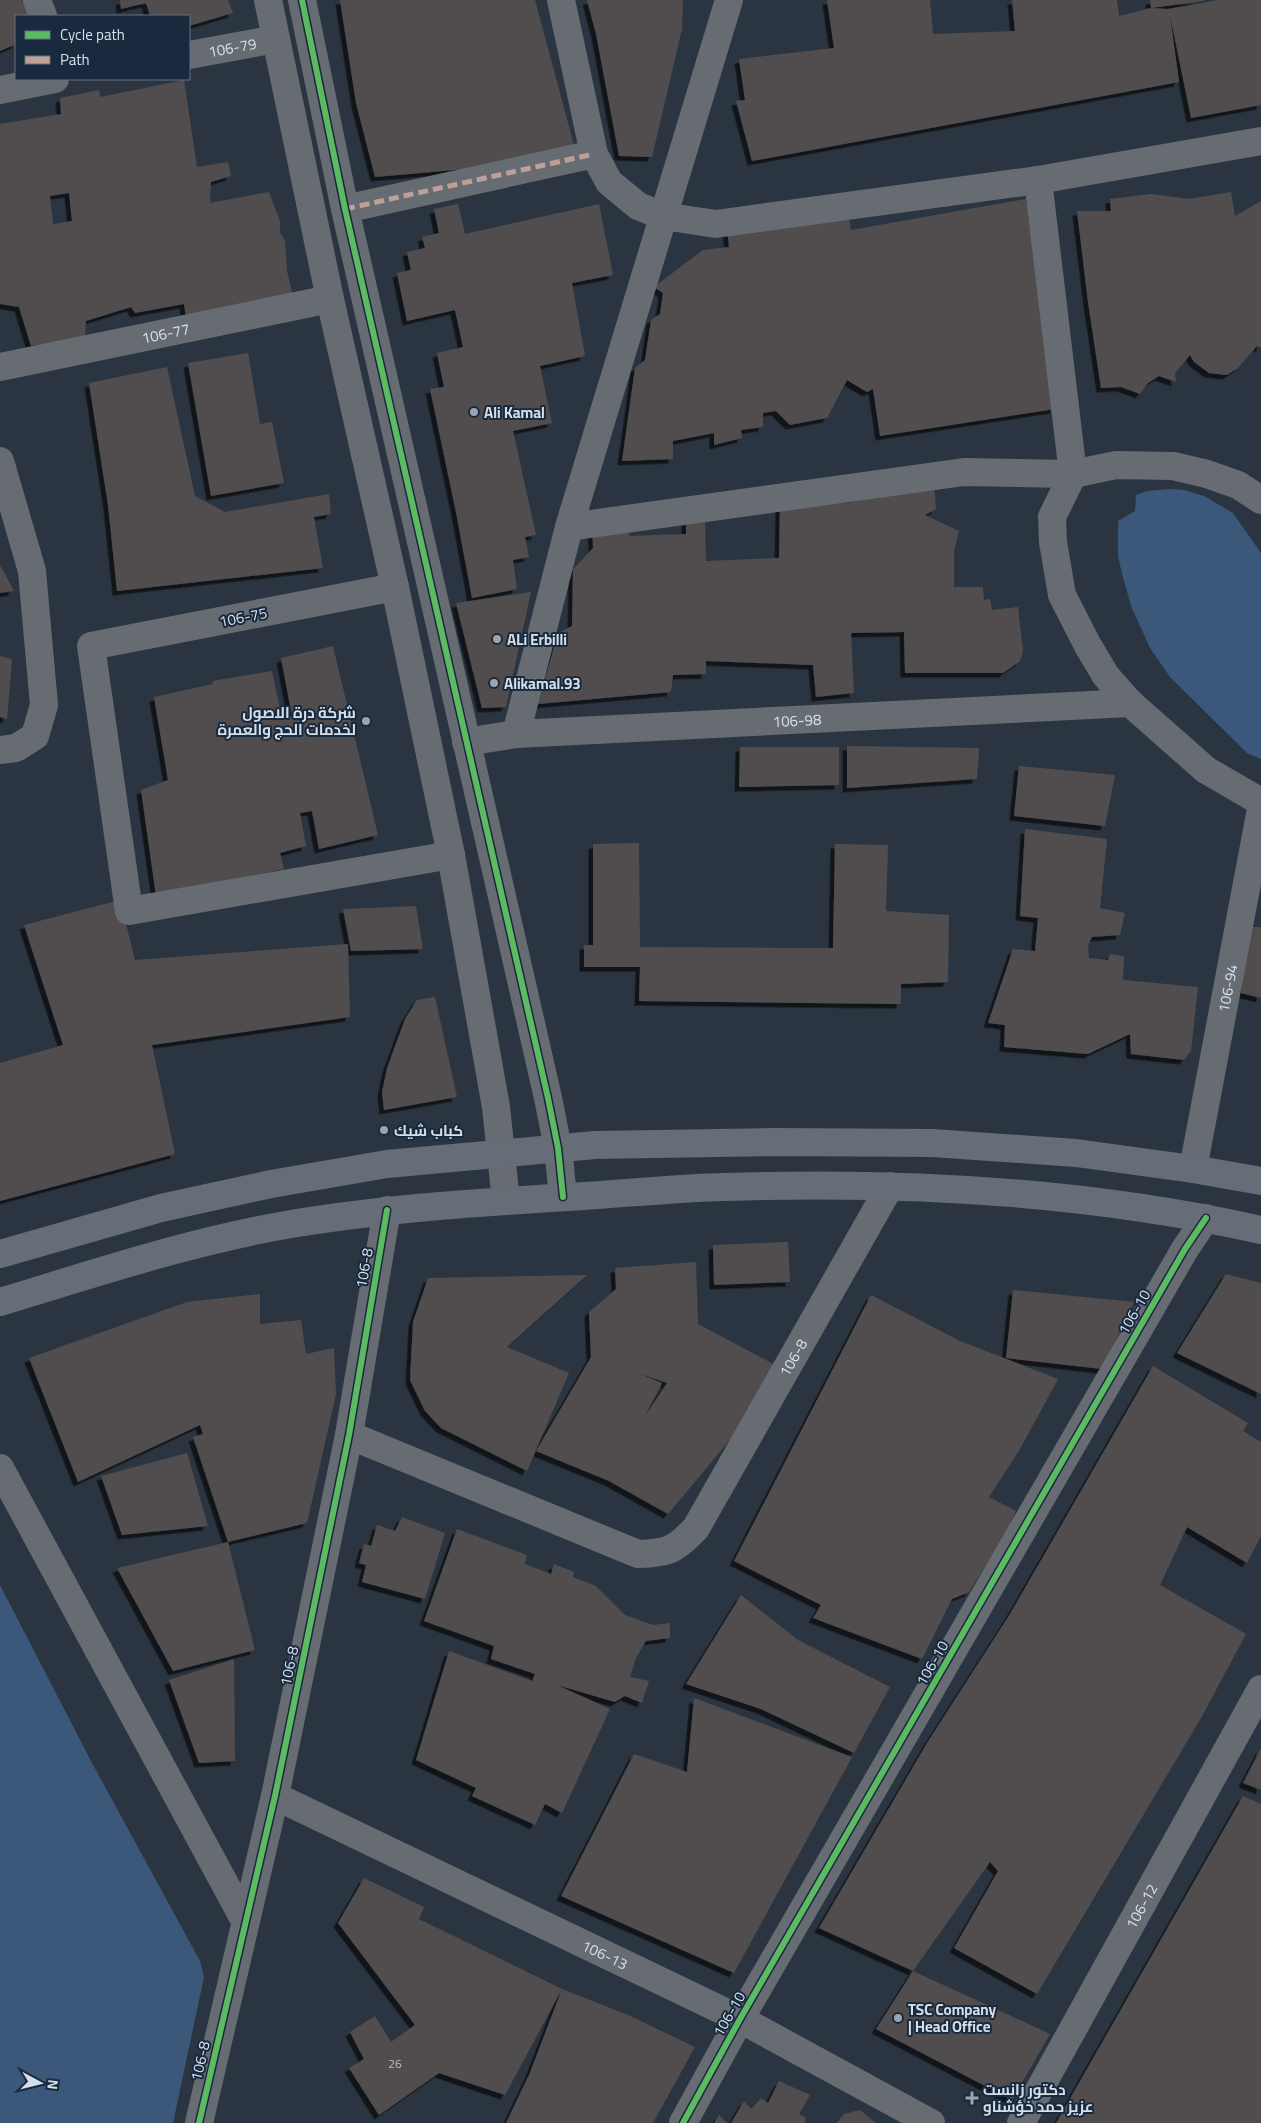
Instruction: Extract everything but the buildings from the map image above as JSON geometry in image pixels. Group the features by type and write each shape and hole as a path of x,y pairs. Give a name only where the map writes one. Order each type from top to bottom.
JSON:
{"main road":[{"path":"0,1254 161,1208 270,1184 387,1164 595,1145 754,1142 932,1143 1076,1153 1193,1169 1261,1181"},
{"path":"0,1302 176,1249 289,1224 387,1210 724,1187 890,1186 1014,1194 1112,1204 1206,1218 1261,1230"}],"street":[{"path":"37,0 43,15"},
{"path":"268,0 330,299 395,588 451,855 490,1072 506,1201"},
{"path":"302,0 345,209 558,1148 563,1197"},
{"path":"561,0 594,154 609,182 638,206 663,216 716,224 1038,180 1261,141"},
{"path":"516,734 569,527 729,0"},
{"name":"106-79","path":"190,55 276,39"},
{"path":"0,90 50,80"},
{"path":"345,209 594,154"},
{"path":"1038,180 1073,474 1052,517 1053,542 1062,595 1106,676 1130,703 1206,770 1261,802"},
{"name":"106-77","path":"0,367 330,299"},
{"path":"0,462 32,571 44,705 35,736 16,748 0,750"},
{"path":"569,527 964,472 1073,474 1116,465 1173,466 1207,474 1238,485 1261,500"},
{"name":"106-75","path":"395,588 92,646 129,910 451,855"},
{"name":"106-98","path":"466,742 516,734 1130,703"},
{"name":"106-94","path":"1193,1169 1261,809"},
{"name":"106-8","path":"349,1435 638,1554 658,1553 679,1546 696,1528 890,1186"},
{"name":"106-8","path":"199,2123 244,1922 275,1796 349,1435 387,1210"},
{"name":"106-10","path":"683,2123 740,2019 1185,1249 1206,1218"},
{"path":"0,1468 244,1922"},
{"name":"106-12","path":"1021,2123 1261,1689"},
{"name":"106-13","path":"275,1796 740,2019 931,2123"}],"shaded area":[{"path":"1184,490 1204,496 1233,513 1261,553 1261,759 1247,753 1170,677 1150,648 1131,606 1118,557 1118,521 1135,511 1136,495 1147,491"},
{"path":"0,1585 92,1763 200,1961 204,1977 173,2123 0,2123"}],"marked path":[{"path":"345,209 594,154"}],"cycle path":[{"path":"302,0 345,209 548,1098 558,1148 563,1197"},
{"path":"199,2123 275,1796 349,1435 387,1210"},
{"path":"683,2123 740,2019 1185,1249 1206,1218"}],"place":[{"name":"Ali Kamal","path":"474,412"},
{"name":"ALi Erbilli","path":"497,639"},
{"name":"Alikamal.93","path":"494,683"},
{"name":"شركة درة الاصول لخدمات الحج والعمرة","path":"366,721"},
{"name":"كباب شيك","path":"384,1130"},
{"name":"TSC Company | Head Office","path":"898,2018"},
{"name":"دكتور زانست عزيز حمد خؤشناو","path":"972,2098"}]}
